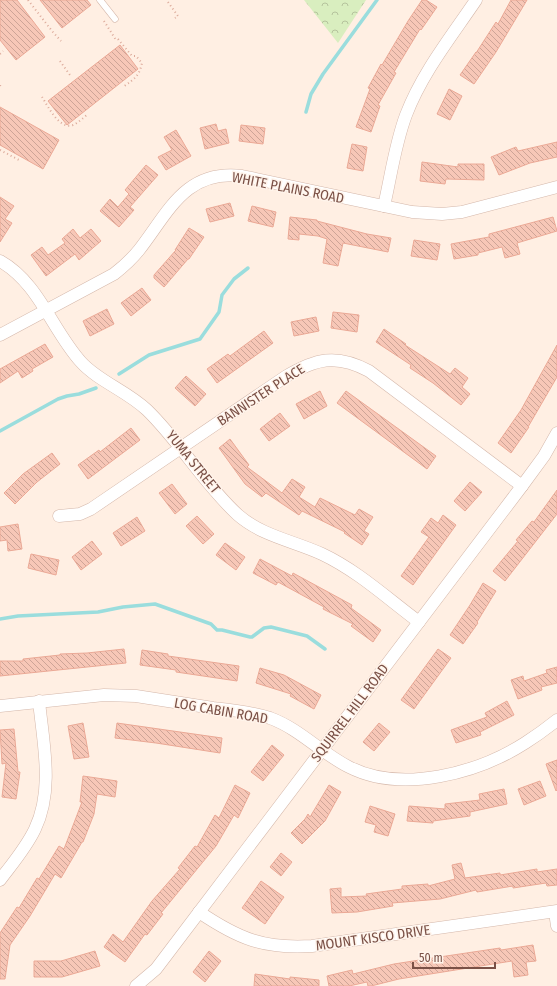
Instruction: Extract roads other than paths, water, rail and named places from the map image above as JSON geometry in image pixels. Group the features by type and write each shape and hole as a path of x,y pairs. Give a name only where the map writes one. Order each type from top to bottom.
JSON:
{"street":[{"path":"384,206 400,135 413,100 427,73 476,0"},
{"name":"WHITE PLAINS ROAD","path":"0,335 114,274 138,251 176,199 187,189 219,176 242,176 422,214 449,214 462,212 557,187"},
{"name":"YUMA STREET","path":"0,261 18,274 34,292 71,350 82,363 98,376 145,408 165,428 225,502 239,516 263,532 302,545 337,562 419,622"},
{"name":"BANNISTER PLACE","path":"59,516 80,514 91,509 285,377 316,361 339,360 354,364 369,371 522,486"},
{"name":"SQUIRREL HILL ROAD","path":"136,986 156,969 522,486 544,456 557,434"},
{"name":"LOG CABIN ROAD","path":"0,706 38,701 120,695 136,696 248,713 270,718 290,727 342,763 370,775 400,780 423,778 461,771 501,756 524,744 557,720"},
{"path":"0,880 25,847 34,831 44,804 46,789 45,760 38,701"},
{"path":"556,911 557,926"},
{"name":"MOUNT KISCO DRIVE","path":"199,912 232,933 250,941 290,948 556,911"}],"lane":[{"path":"100,0 115,19"}],"waterway":[{"path":"306,112 311,94 323,74 377,0"},
{"path":"119,374 149,355 200,339 219,312 222,295 234,279 248,268"},
{"path":"0,431 58,399 96,388"},
{"path":"0,619 18,616 98,612 123,607 155,604 211,624 217,630 252,637 264,628 271,627 307,636 325,649"}]}
